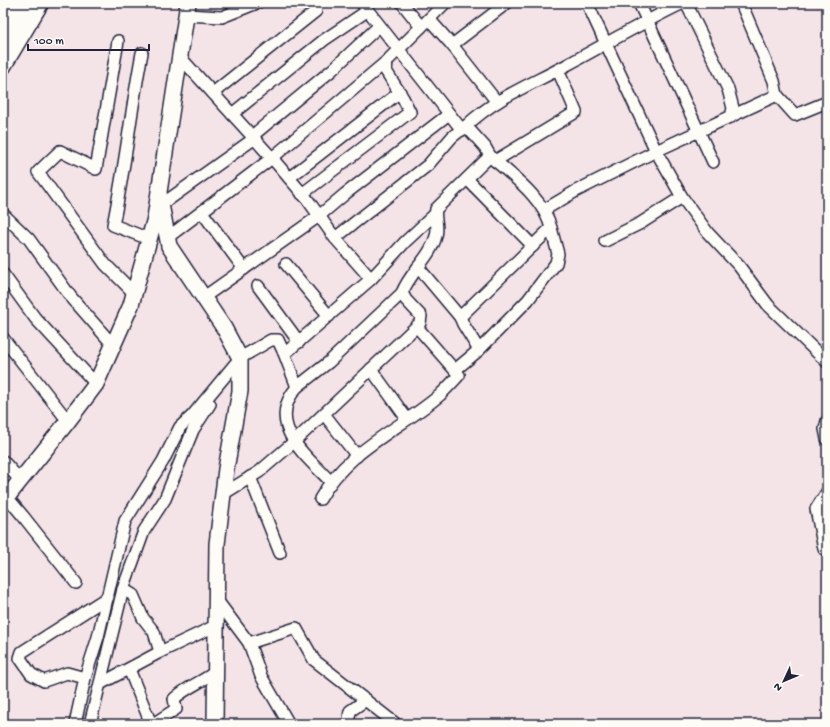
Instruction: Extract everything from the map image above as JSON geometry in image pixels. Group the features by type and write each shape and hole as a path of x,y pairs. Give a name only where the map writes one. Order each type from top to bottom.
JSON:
{"main road":[{"path":"3,43 26,3"},
{"path":"3,67 41,3"},
{"path":"5,500 68,422 96,384 131,305 160,199 187,9"},
{"path":"160,199 169,246 224,328 240,364 240,391 223,494 217,544 215,724"}],"street":[{"path":"3,28 18,3"},
{"path":"187,9 222,17 257,3"},
{"path":"402,3 452,44 497,102"},
{"path":"167,238 272,158 387,61 444,3"},
{"path":"452,44 507,3"},
{"path":"587,3 656,151 682,197 708,234 739,266 760,291 768,305 827,362"},
{"path":"639,3 713,162"},
{"path":"335,238 428,165 452,138 509,93 558,70 684,3 728,89 733,108 731,117"},
{"path":"741,3 774,81 777,95 795,116 827,102"},
{"path":"232,114 365,7 449,114 485,147 492,158 521,184 544,210 551,228 558,254 556,263 528,300 479,350 455,370"},
{"path":"213,93 250,62 316,11"},
{"path":"160,199 253,137 332,70 379,26"},
{"path":"118,41 96,169 60,151 38,172 105,264 134,293"},
{"path":"142,53 128,127 122,184 113,225 149,239"},
{"path":"180,57 272,158 302,194 335,238 371,279"},
{"path":"302,194 410,112 400,92 386,71 387,61"},
{"path":"284,353 299,342 371,279 405,242 435,214 436,209 467,179 492,158 576,112 558,70"},
{"path":"289,178 400,92"},
{"path":"544,210 576,191 656,151 777,95"},
{"path":"204,297 319,216 345,194 449,114"},
{"path":"467,179 533,246"},
{"path":"605,241 641,223 682,197"},
{"path":"202,212 244,269"},
{"path":"3,214 29,240 71,296 113,344"},
{"path":"330,482 294,442 288,433 286,410 288,398 297,387 329,362 402,293 418,266 432,247 436,236 438,223 435,214"},
{"path":"460,317 551,228"},
{"path":"286,264 329,316"},
{"path":"418,266 460,317 479,350"},
{"path":"3,274 35,318 96,384"},
{"path":"258,286 299,342"},
{"path":"223,494 250,477 294,442 417,327 420,323 421,316 406,300 402,293"},
{"path":"320,499 330,482 357,456 439,396 459,376 417,327"},
{"path":"3,338 68,422"},
{"path":"75,724 85,678 98,637 108,597 125,521 163,461 180,426 192,416 240,364 271,340 278,340 297,387"},
{"path":"90,724 123,589 144,531 165,499 193,430 210,404 240,364"},
{"path":"371,369 407,419"},
{"path":"324,414 357,456"},
{"path":"827,421 825,429 827,439"},
{"path":"3,461 21,481"},
{"path":"250,477 280,553"},
{"path":"824,549 816,509 827,492"},
{"path":"5,500 23,516 76,583"},
{"path":"123,589 133,595 143,618 154,632 160,652"},
{"path":"85,678 67,673 44,681 31,674 20,658 22,652 108,597"},
{"path":"216,599 249,643 261,676 289,724"},
{"path":"100,684 160,652 216,626"},
{"path":"249,643 296,628 314,660 396,724"},
{"path":"129,669 152,724 176,708 174,699 179,694 203,681 215,672"},
{"path":"348,724 350,711 366,700"}]}
